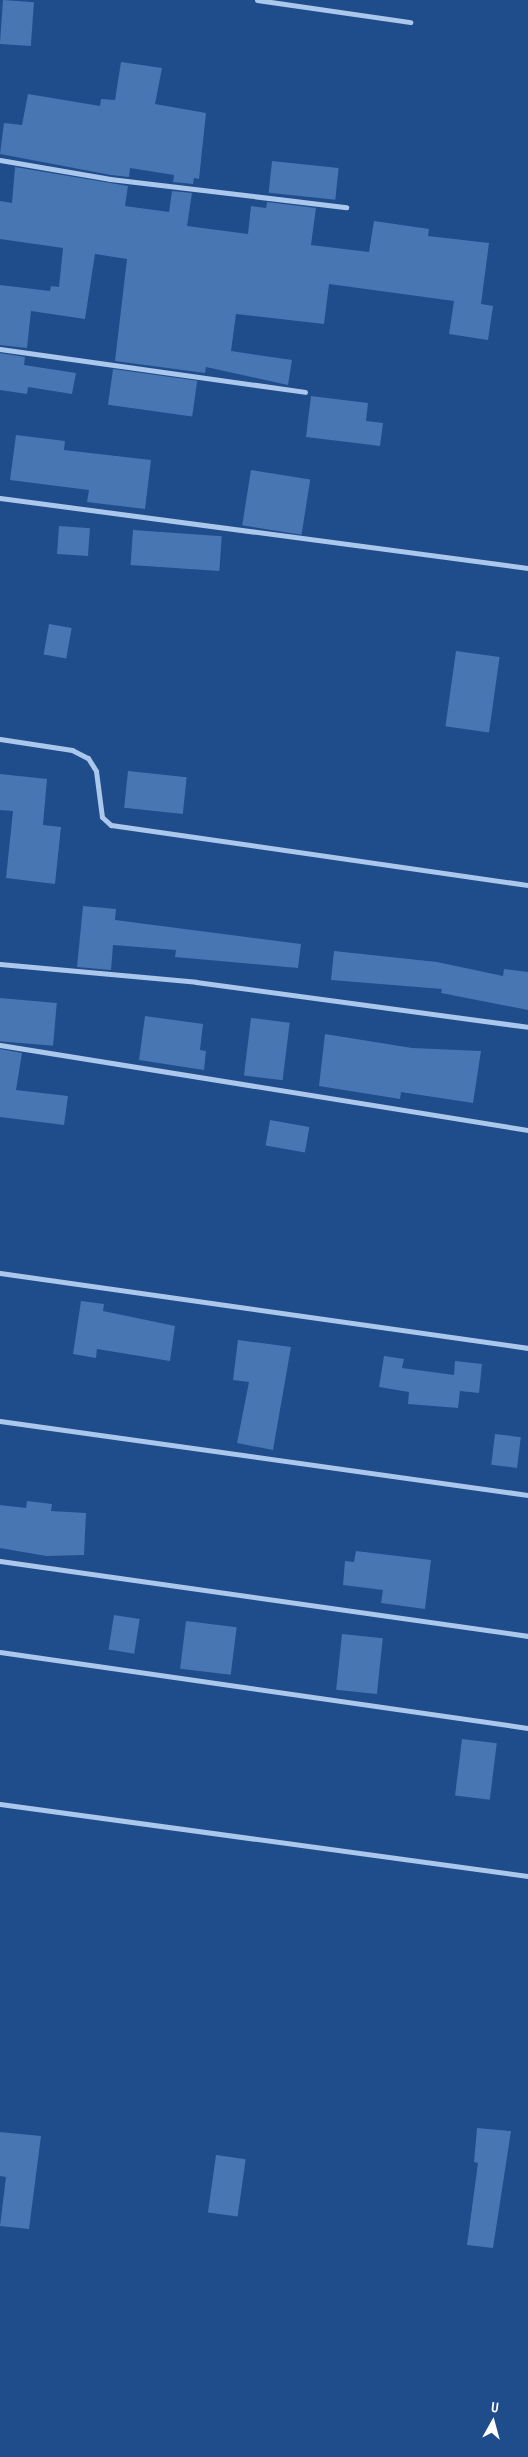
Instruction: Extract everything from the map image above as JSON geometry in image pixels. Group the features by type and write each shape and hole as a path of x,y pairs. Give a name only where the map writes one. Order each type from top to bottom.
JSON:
{"street":[{"path":"258,0 410,22"},
{"path":"0,160 110,179 346,207"},
{"path":"0,349 305,392"},
{"path":"0,498 528,568"},
{"path":"0,739 72,750 88,758 96,771 102,817 111,825 528,885"},
{"path":"0,964 196,982 528,1027"},
{"path":"0,1045 528,1130"},
{"path":"0,1273 528,1348"},
{"path":"0,1421 528,1495"},
{"path":"0,1562 528,1636"},
{"path":"0,1652 528,1728"},
{"path":"0,1804 528,1876"}],"building":[{"path":"3,0 34,2 31,46 0,44"},
{"path":"121,62 162,68 155,104 206,113 199,179 194,178 193,184 173,182 174,175 130,168 129,177 0,154 4,123 22,125 28,94 100,106 101,99 115,100"},
{"path":"272,161 339,168 335,200 269,193"},
{"path":"15,167 128,186 125,206 169,212 172,191 192,193 187,226 248,234 251,206 266,208 267,202 316,208 311,245 369,252 374,221 429,229 428,236 489,243 481,304 493,306 488,340 449,334 454,301 329,284 324,324 236,314 231,351 292,360 288,385 206,367 205,373 115,361 127,259 95,254 85,319 31,311 27,348 0,345 0,285 50,291 51,286 59,287 63,248 0,239 0,201 12,203"},
{"path":"0,353 25,357 24,365 76,373 72,394 28,387 27,394 0,390"},
{"path":"113,369 197,381 192,416 108,405"},
{"path":"311,396 368,403 366,421 383,423 380,446 306,437"},
{"path":"16,435 65,441 64,450 151,460 145,509 87,502 89,490 10,480"},
{"path":"251,470 310,479 302,535 242,525"},
{"path":"59,526 90,528 88,556 57,554"},
{"path":"133,530 222,536 219,571 131,565"},
{"path":"49,624 72,628 66,659 44,655"},
{"path":"456,651 500,657 489,732 445,726"},
{"path":"128,771 187,777 183,814 124,808"},
{"path":"0,774 47,779 43,825 61,827 55,884 6,878 13,811 0,810"},
{"path":"83,906 116,909 115,920 301,944 298,968 175,957 176,950 113,945 111,970 77,967"},
{"path":"334,951 437,962 503,976 504,969 528,972 528,1010 441,993 442,989 331,980"},
{"path":"0,998 57,1003 53,1046 0,1041"},
{"path":"145,1016 203,1024 200,1050 206,1051 204,1070 139,1060"},
{"path":"251,1018 290,1023 283,1080 244,1076"},
{"path":"325,1034 412,1048 481,1051 473,1103 401,1092 400,1099 319,1086"},
{"path":"0,1049 22,1053 16,1090 68,1096 64,1125 0,1117"},
{"path":"270,1120 309,1127 305,1153 265,1146"},
{"path":"81,1301 104,1304 103,1311 175,1326 170,1361 97,1349 96,1358 73,1354"},
{"path":"238,1340 291,1347 273,1450 237,1443 249,1382 233,1380"},
{"path":"384,1356 404,1359 402,1368 454,1375 455,1361 482,1364 479,1393 460,1391 458,1408 408,1404 409,1392 379,1387"},
{"path":"495,1434 521,1437 517,1468 491,1465"},
{"path":"27,1501 52,1504 51,1511 86,1513 84,1555 46,1556 0,1548 0,1505 26,1508"},
{"path":"356,1551 431,1560 425,1609 381,1603 383,1590 343,1585 345,1561 354,1562"},
{"path":"114,1615 140,1619 134,1654 109,1650"},
{"path":"186,1621 237,1627 231,1675 180,1669"},
{"path":"342,1634 383,1638 377,1694 336,1690"},
{"path":"462,1739 497,1743 490,1800 455,1796"},
{"path":"477,2128 511,2131 493,2248 467,2245 478,2163 474,2162"},
{"path":"0,2132 41,2136 29,2229 0,2226 6,2177 0,2176"},
{"path":"216,2155 246,2159 238,2217 208,2212"}]}
